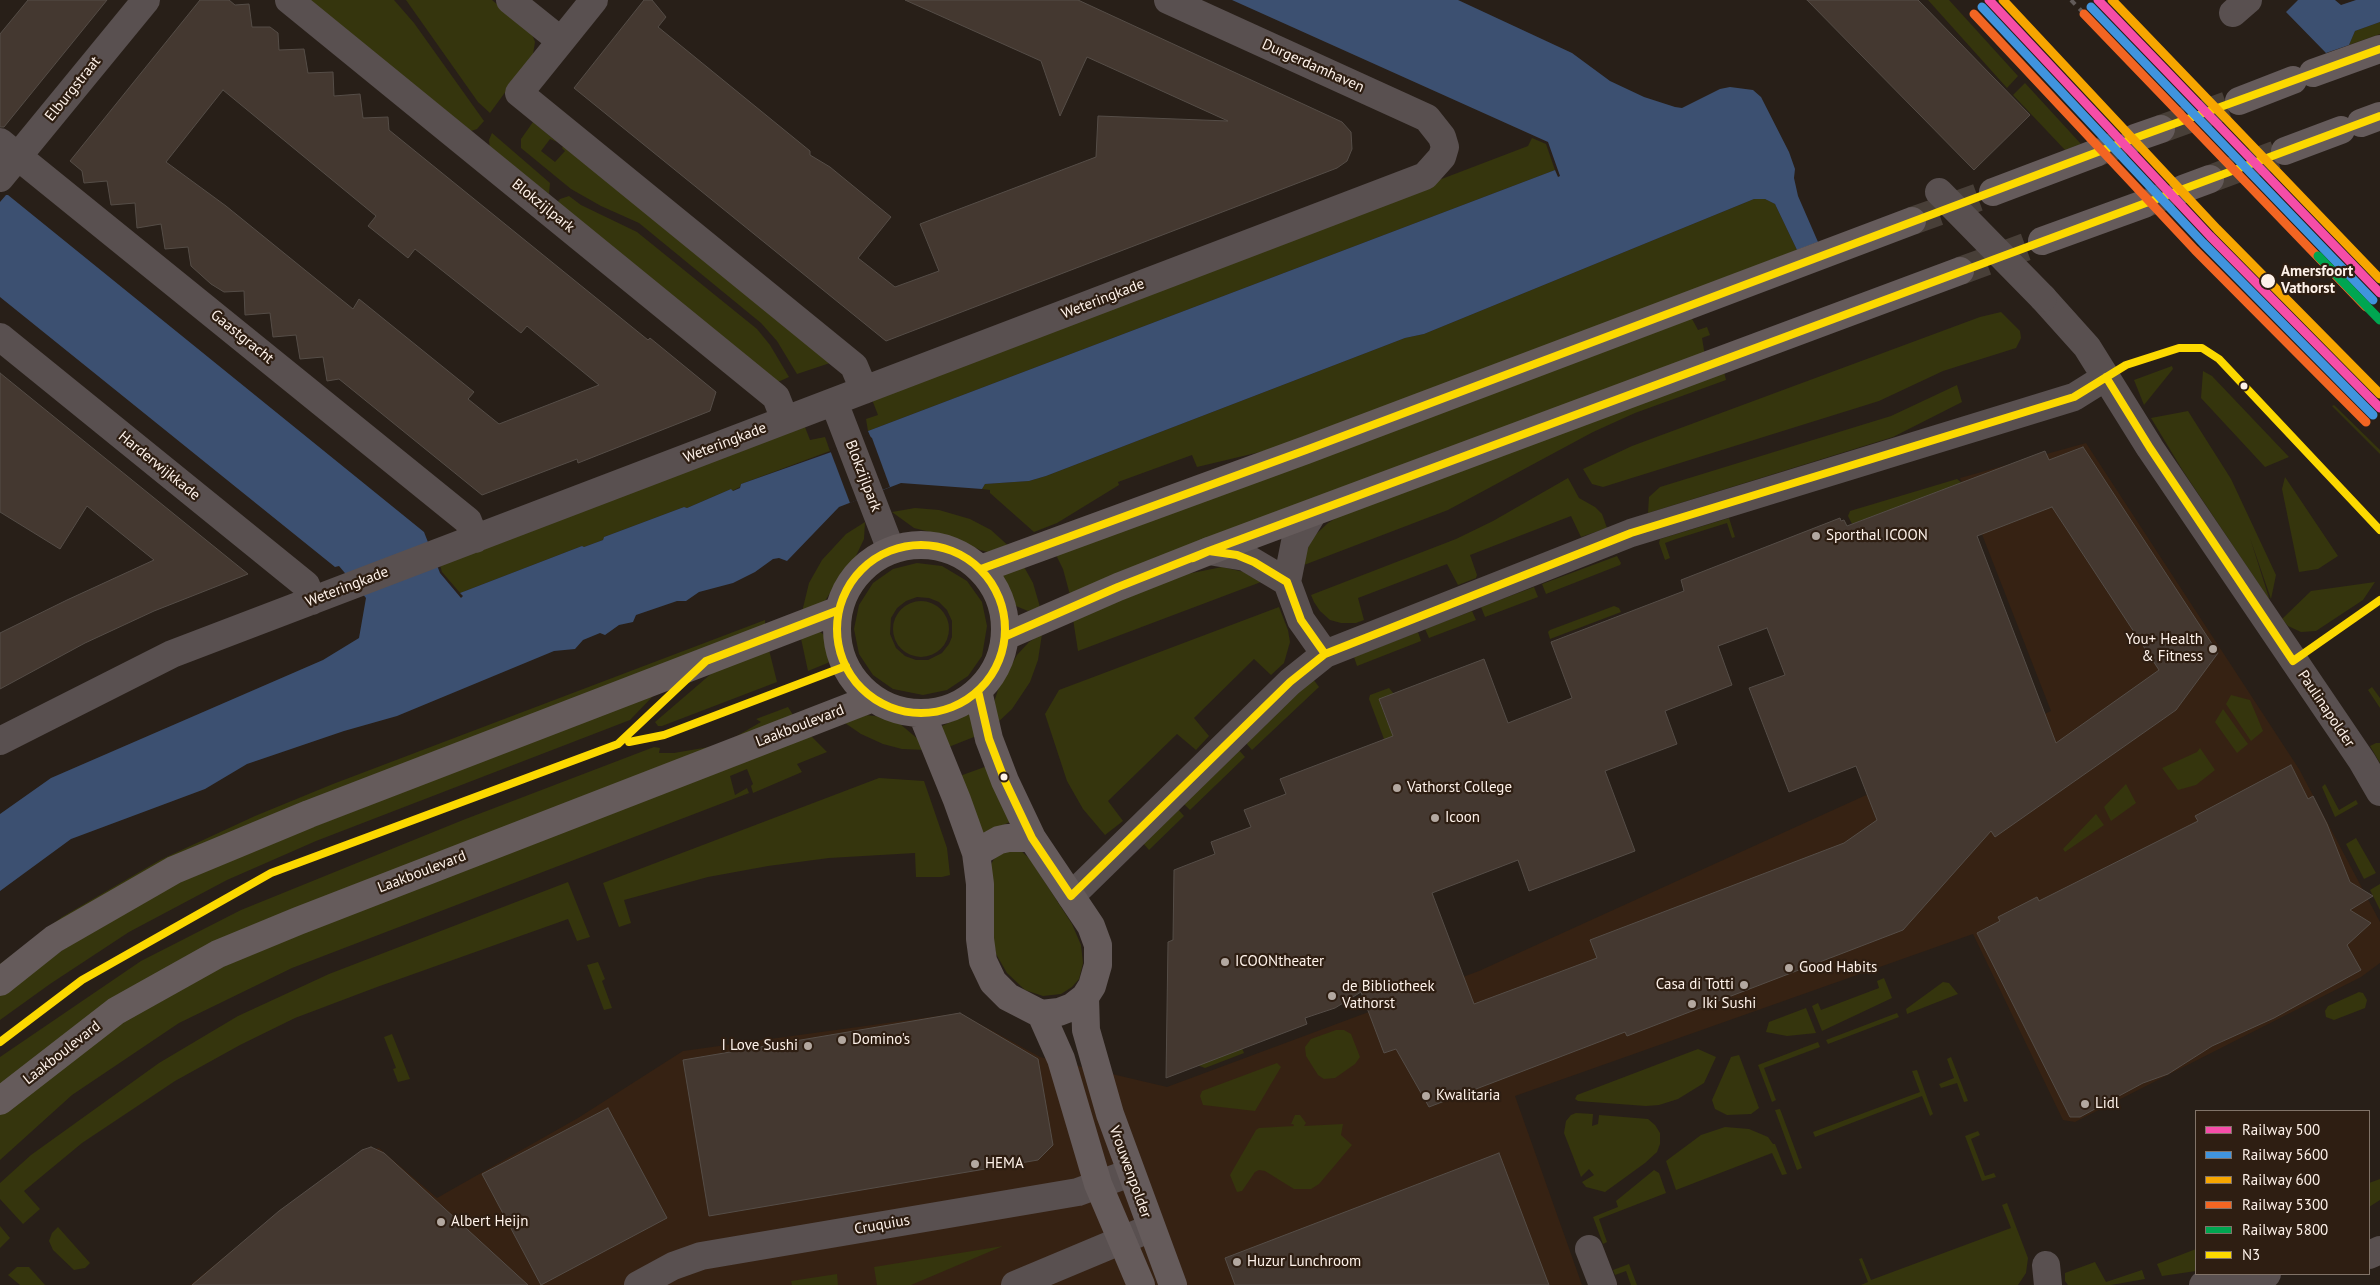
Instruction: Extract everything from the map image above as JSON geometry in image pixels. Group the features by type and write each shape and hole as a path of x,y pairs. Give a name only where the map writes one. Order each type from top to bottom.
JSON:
{"main road":[{"path":"2239,101 2303,76 2380,50"},
{"path":"2285,151 2361,123"},
{"path":"2135,138 2161,129"},
{"path":"1993,192 2096,153"},
{"path":"2183,189 2210,179"},
{"path":"2042,241 2144,204"},
{"path":"981,570 1306,450 1912,221"},
{"path":"1006,636 1118,587 1209,551 1960,271"},
{"path":"913,545 934,545 953,550 968,558 981,570 999,595 1004,613 1006,636 1001,658 987,682 978,691 951,708 922,714 890,707 873,698 852,678 840,652 837,637 839,610 845,593 866,566 891,550 913,545"},
{"path":"0,982 54,939 174,870 309,814 839,610"},
{"name":"Vrouwenpolder","path":"978,691 989,739 1005,781 1032,838 1091,926 1098,945 1098,965 1092,986 1085,997 1086,1030 1110,1114 1130,1173 1174,1285"},
{"name":"Laakboulevard","path":"0,1102 116,1011 218,954 298,920 873,698"},
{"path":"922,714 976,853 980,884 980,939 984,961 993,982 1008,997 1040,1014 1059,1012 1072,1007 1085,997"},
{"path":"976,853 1008,838 1032,838"},
{"name":"Vrouwenpolder","path":"1040,1014 1061,1059 1098,1184 1141,1285"}],"street":[{"name":"Elburgstraat","path":"0,178 9,149 146,0"},
{"name":"Blokzijlpark","path":"289,0 776,397 785,420"},
{"path":"510,0 561,41"},
{"path":"594,0 519,93 854,366 864,390"},
{"name":"Durgerdamhaven","path":"1168,0 1427,118 1442,137 1445,147"},
{"name":"Weteringkade","path":"0,741 172,654 1425,176 1442,157 1445,147"},
{"name":"Gaastgracht","path":"9,149 468,521 475,539"},
{"name":"Paulinapolder","path":"1939,192 2043,298 2087,347 2150,448 2362,761 2380,792"},
{"name":"Harderwijkkade","path":"0,337 306,585 312,600"},
{"path":"1071,896 1290,682 1324,654 1631,533 2065,400 2106,377"},
{"name":"Blokzijlpark","path":"834,402 891,550"},
{"path":"1313,513 1296,542 1287,582 1301,620 1324,654"},
{"path":"1209,551 1245,557 1287,582"},
{"name":"Cruquius","path":"638,1285 673,1266 701,1256 1078,1192 1130,1173"},
{"path":"1015,1285 1151,1228"},
{"path":"1589,1249 1603,1285"},
{"path":"2203,1285 2261,1275"}],"shaded area":[{"path":"308,0 394,0 414,23 484,121 477,129 471,131"},
{"path":"406,0 492,0 532,34 535,42 533,54 490,113 478,102"},
{"path":"1928,0 1949,0 2018,76 2007,88"},
{"path":"2380,22 2380,34 2349,45 2355,31"},
{"path":"2025,83 2081,144 2065,150 2013,95"},
{"path":"533,122 557,142 550,139 541,151 555,162 565,151 562,148 564,144 830,363 797,374 777,341 761,323 639,223 601,206 571,189 521,148 521,139"},
{"path":"492,133 550,183 549,194 490,150 489,140"},
{"path":"1532,138 1546,144 1555,170 868,431 866,419 878,415 871,397 1528,146"},
{"path":"569,196 581,205 637,232 757,329 770,345 789,377 778,382 557,203 560,199"},
{"path":"1754,199 1765,199 1775,204 1797,250 1302,442 1197,467 1192,455 1118,482 1119,485 1057,523 1034,532 990,493 990,490 982,489 985,484 1029,481 1046,476 1405,338 1424,334"},
{"path":"2001,312 2020,331 2021,338 2016,348 1943,371 1879,401 1603,487 1592,484 1583,469 1632,446 1980,317"},
{"path":"1690,315 1698,330 1707,327 1710,335 1702,338 1705,356 1070,595 1063,569 1055,553"},
{"path":"2172,366 2173,369 2144,405 2134,380"},
{"path":"2203,371 2212,376 2289,457 2265,467 2201,398"},
{"path":"1724,372 1726,380 1635,413 1593,432 1448,510 1304,565 1306,552 1313,537 1328,523 1346,512"},
{"path":"1957,385 1962,402 1893,437 1648,513 1649,497 1660,487 1891,416"},
{"path":"2334,405 2380,450 2380,454 2332,406"},
{"path":"2188,411 2231,479 2276,575 2271,599 2250,538 2270,601 2183,471 2151,418"},
{"path":"803,422 810,440 825,437 830,451 741,484 740,487 732,491 731,489 687,508 684,507 604,537 603,540 584,547 582,546 460,593 442,572 439,562"},
{"path":"2086,443 2299,769 2380,922 2380,963 2361,977 2075,1122 2063,1120 1973,934 1515,1096 1582,1285 190,1285 279,1212 367,1150 379,1148 437,1198 578,1118 683,1051 960,1013 1040,1057 1167,1087 1479,971 2051,711 1960,478"},
{"path":"2285,477 2338,556 2318,569 2299,572 2282,489"},
{"path":"1568,478 1579,498 1595,507 1602,514 1607,528 1581,537 1571,516 1470,555 1477,575 1476,578 1458,585 1447,564 1358,598 1364,620 1356,623 1341,623 1330,620 1314,602 1311,595 1456,539 1493,521"},
{"path":"1957,479 1962,483 1852,524 1848,516 1850,511"},
{"path":"915,508 939,510 970,519 991,530 1013,550 988,552 980,550 954,538 914,528 892,512"},
{"path":"1729,518 1735,537 1732,538 1727,523 1676,539 1665,543 1670,558 1665,560 1659,543 1660,539"},
{"path":"865,522 864,539 855,558 843,572 825,601 801,616 809,583 822,560 846,534"},
{"path":"1617,556 1621,563 1620,565 1546,594 1542,584"},
{"path":"917,563 942,566 967,581 982,602 987,626 982,656 968,676 947,690 923,695 893,689 873,675 859,654 854,629 859,605 873,583 893,569","holes":["917,597 929,598 939,602 947,610 952,621 952,637 942,653 928,660 916,660 905,656 896,648 890,634 891,618 897,608 906,601"]},
{"path":"1023,565 1033,583 1040,607 1028,611 1016,606 1001,574"},
{"path":"1222,567 1244,572 1261,582 1078,651 1073,619 1172,577"},
{"path":"2375,582 2363,600 2316,631 2301,632 2288,626 2282,619 2311,591"},
{"path":"1534,587 1538,597 1485,617 1481,607"},
{"path":"921,601 932,603 941,609 947,618 949,629 947,640 941,649 932,655 921,657 910,655 901,649 895,640 893,629 895,618 901,609 910,603"},
{"path":"1614,606 1619,608 1621,612 1550,639 1548,632 1550,630"},
{"path":"1279,607 1288,630 1290,642 1284,663 1271,675 1254,659 1194,718 1209,736 1196,750 1177,734 1108,801 1123,821 1105,835 1083,809 1067,781 1045,714 1059,690"},
{"path":"1472,611 1476,620 1429,638 1425,629"},
{"path":"765,620 765,629 454,748 0,968 0,964 62,917 160,860 255,816 333,784"},
{"path":"818,630 824,635 830,662 808,671 800,634"},
{"path":"1418,632 1421,641 1357,666 1354,657"},
{"path":"1042,634 1038,660 1030,682 1012,709 995,725 994,702 999,687 1017,655 1029,642"},
{"path":"768,646 777,682 662,726 658,726 655,722 719,667"},
{"path":"1313,679 1319,687 1252,750 1245,742"},
{"path":"2372,687 2380,698 2380,708 2368,690"},
{"path":"1389,688 1394,694 1379,700 1399,751 1390,755 1369,699 1370,695"},
{"path":"655,694 630,720 316,841 227,880 129,932 50,984 0,1020 0,993 108,919 207,868"},
{"path":"2231,695 2250,700 2263,731 2251,741 2226,704"},
{"path":"788,707 795,718 367,880 0,1089 0,1057 141,961 241,910 463,820 654,747 660,748 659,753 674,753 709,747 730,740 761,722 756,719"},
{"path":"2223,709 2248,744 2237,753 2215,722"},
{"path":"970,713 979,735 946,748 942,726"},
{"path":"866,715 882,717 899,723 919,740 927,750 902,749 883,744 861,734 845,723"},
{"path":"807,732 827,752 797,764 802,772 753,793 751,786 753,784 747,769 730,776 735,795 747,788 749,793 292,968 179,1023 72,1095 0,1160 0,1110 92,1042 170,991 222,962"},
{"path":"2380,743 2380,763 2370,746"},
{"path":"2200,748 2215,770 2196,785 2178,790 2162,768 2197,752"},
{"path":"1238,749 1245,757 1190,810 1183,803"},
{"path":"990,765 1010,822 982,834 957,777"},
{"path":"879,778 924,781 947,848 950,875 942,877 916,877 915,853 829,858 768,866 708,877 624,900 631,923 619,927 603,883"},
{"path":"2126,784 2136,803 2111,821 2104,807"},
{"path":"2325,784 2339,810 2356,800 2358,804 2335,817 2322,787"},
{"path":"1177,808 1184,816 1149,850 1142,842"},
{"path":"2096,814 2104,825 2065,852 2063,849"},
{"path":"2356,838 2376,873 2364,879 2346,844"},
{"path":"1020,850 1030,859 1072,924 1081,945 1083,963 1079,979 1072,987 1061,994 1043,996 1025,990 1007,973 996,954 990,866 994,859 1002,852"},
{"path":"568,882 590,937 577,941 568,919 295,1018 240,1045 175,1081 82,1143 24,1191 40,1209 23,1224 0,1199 0,1183 31,1155 159,1063 238,1016 329,974"},
{"path":"2380,884 2380,910 2370,890"},
{"path":"598,962 605,979 602,981 612,1008 604,1010 587,965"},
{"path":"1884,978 1892,998 1822,1031 1812,1006 1818,1003 1821,1010 1879,988 1877,981"},
{"path":"1943,982 1949,983 1958,994 1907,1014 1906,1009"},
{"path":"2359,992 2363,993 2367,1000 2365,1008 2334,1020 2326,1017 2325,1011 2328,1006"},
{"path":"1806,1008 1816,1033 1787,1036 1766,1032 1769,1022"},
{"path":"1897,1013 1899,1017 1828,1044 1826,1040"},
{"path":"1336,1030 1344,1030 1351,1034 1360,1057 1355,1064 1335,1078 1324,1079 1318,1075 1306,1056 1305,1047 1311,1039"},
{"path":"392,1034 410,1079 398,1082 393,1069 396,1068 384,1037"},
{"path":"1239,1040 1244,1053 1205,1068 1197,1065"},
{"path":"1818,1042 1820,1047 1764,1068 1776,1100 1772,1102 1758,1065"},
{"path":"1698,1049 1716,1057 1704,1083 1678,1099 1659,1105 1646,1106 1578,1101 1575,1099 1577,1095"},
{"path":"1739,1055 1759,1108 1751,1114 1727,1115 1715,1109 1712,1100 1731,1057"},
{"path":"1951,1057 1968,1101 1964,1102 1957,1083 1941,1088 1939,1084 1954,1078 1947,1059"},
{"path":"1277,1063 1281,1067 1255,1111 1203,1105 1200,1096 1202,1091"},
{"path":"1917,1070 1933,1114 1930,1116 1922,1096 1815,1137 1813,1132 1920,1092 1912,1071"},
{"path":"1780,1109 1802,1168 1797,1170 1775,1110"},
{"path":"1576,1113 1593,1114 1592,1126 1598,1124 1599,1115 1648,1119 1660,1133 1660,1144 1657,1152 1605,1192 1586,1187 1582,1182 1594,1175 1589,1169 1581,1177 1564,1133 1566,1121 1571,1115"},
{"path":"1295,1115 1300,1115 1306,1123 1304,1126 1343,1124 1341,1135 1352,1145 1319,1184 1311,1189 1294,1189 1265,1171 1259,1170 1255,1172 1242,1191 1237,1192 1230,1175 1256,1130 1259,1128 1294,1126 1291,1124"},
{"path":"1725,1127 1749,1129 1768,1137 1775,1144 1787,1174 1782,1175 1772,1153 1676,1190 1666,1161 1701,1135"},
{"path":"1978,1131 1980,1135 1971,1139 1985,1176 1994,1173 1996,1177 1982,1181 1965,1136"},
{"path":"1654,1170 1659,1173 1666,1193 1599,1219 1607,1242 1603,1244 1593,1217 1618,1207 1616,1201"},
{"path":"2380,1179 2380,1200 2370,1206 2370,1183"},
{"path":"2007,1203 2028,1258 2026,1273 2018,1285 1861,1285 1868,1282 1859,1259 1862,1258 1871,1280 2011,1228 2002,1205"},
{"path":"0,1226 10,1238 0,1248"},
{"path":"58,1227 90,1263 85,1268 74,1270 53,1250 49,1241 52,1233"},
{"path":"1003,1246 911,1285 877,1285 874,1267"},
{"path":"2195,1249 2195,1271 2162,1276 2157,1264"},
{"path":"2095,1262 2106,1282 2142,1270 2145,1279 2111,1285 2068,1285 2065,1281 2065,1273"},
{"path":"1629,1264 1637,1285 1631,1285 1626,1271 1615,1275 1613,1270"},
{"path":"17,1267 29,1267 45,1285 20,1285 8,1275"},
{"path":"837,1274 838,1285 792,1285 791,1281"}],"water":[{"path":"1232,0 1458,0 1572,53 1610,81 1644,97 1675,107 1682,108 1720,89 1730,87 1753,90 1761,97 1789,152 1795,169 1794,178 1798,196 1818,242 1797,250 1775,204 1765,199 1754,199 1424,334 1405,338 1046,476 1029,481 985,484 982,489 901,483 839,507 787,561 779,558 773,559 755,572 733,583 699,592 686,601 677,601 636,615 633,622 619,625 605,635 600,633 583,640 575,649 554,651 397,716 344,731 247,764 205,789 71,839 0,891 0,814 51,778 323,660 359,638 366,598 339,566 335,567 0,297 0,202 6,195 424,532 440,573 461,598 463,596 460,593 582,546 584,547 603,540 604,537 684,507 687,508 731,489 733,491 740,488 741,484 871,438 868,431 1555,170 1558,177 1560,176 1548,142"},
{"path":"2298,0 2335,0 2341,5 2356,0 2380,0 2380,22 2355,31 2349,45 2326,53 2286,12"}],"pier":[{"path":"868,435 872,438 890,487 850,503 830,450"}],"building":[{"path":"28,0 107,0 4,127 0,127 0,34"},
{"path":"200,0 229,0 235,5 249,4 252,27 270,27 278,33 279,50 304,49 308,73 333,72 334,96 360,94 363,118 388,117 389,130 648,340 650,338 716,392 710,411 578,463 577,459 482,495 339,379 327,381 323,357 300,359 296,335 273,337 270,313 245,315 244,291 224,292 211,284 191,266 188,247 165,249 161,224 137,228 135,203 111,205 107,181 84,183 82,171 70,161","holes":["223,90 376,216 368,226 408,258 415,249 521,333 527,326 599,385 499,424 468,399 474,392 359,299 353,309 226,206 166,162"]},
{"path":"644,0 652,0 666,17 658,27 810,151 810,155 830,167 891,217 858,258 895,287 939,271 920,224 1096,157 1098,116 1228,121 1087,57 1060,116 1041,61 905,0 1078,0 1342,122 1351,132 1352,149 1347,161 1337,168 886,341 574,88"},
{"path":"1807,0 1918,0 2030,115 1974,170"},
{"path":"0,373 248,574 154,611 85,643 0,689 0,633 154,560 87,506 60,549 0,512"},
{"path":"2083,447 2218,653 2176,710 1995,837 1991,831 1903,930 1627,1036 1625,1032 1429,1107 1396,1049 1384,1053 1361,992 1335,1008 1305,1018 1307,1024 1166,1078 1168,942 1173,940 1174,870 1215,854 1211,842 1251,827 1244,810 1286,794 1280,779 1393,736 1379,699 1484,659 1508,723 1572,698 1551,642 1684,591 1681,580 1840,518 1841,521 1844,520 1847,526 2045,451 2049,460","holes":["2052,507 2159,670 2056,743 1977,536","1767,628 1785,675 1749,688 1789,792 1856,766 1877,820 1844,843 1590,940 1597,958 1474,1004 1432,893 1518,860 1529,891 1635,851 1605,771 1677,744 1665,711 1732,685 1718,646"]},
{"path":"2291,765 2308,799 2313,796 2327,824 2350,882 2373,896 2350,910 2371,923 2347,945 2361,970 2274,1018 2212,1046 2168,1074 2143,1083 2080,1117 2070,1117 1977,933 2000,921 1998,917 2037,897 2039,901 2198,821 2195,816"},
{"path":"960,1013 1038,1059 1053,1145 1038,1160 709,1216 683,1060"},
{"path":"608,1108 667,1218 541,1285 482,1174"},
{"path":"371,1147 384,1153 528,1285 192,1285 279,1211 362,1150"},
{"path":"1499,1153 1549,1285 1235,1285 1225,1258"}],"tunnel":[{"path":"2161,129 2239,101"},
{"path":"2096,153 2135,138"},
{"path":"2210,179 2285,151"},
{"path":"2144,204 2183,189"},
{"path":"1912,221 1993,192"},
{"path":"1960,271 2042,241"}],"railway":[{"path":"2071,0 2318,256"}],"rail line":[{"name":"500","path":"1989,0 2210,236 2380,408"},
{"name":"600","path":"2003,0 2217,229 2380,394"},
{"name":"500","path":"2098,0 2380,293"},
{"name":"600","path":"2112,0 2380,279"},
{"name":"5600","path":"1982,7 2203,243 2373,415"},
{"name":"5600","path":"2091,7 2373,300"},
{"name":"5300","path":"1974,14 2195,250 2366,422"},
{"name":"5300","path":"2084,14 2366,307"},
{"name":"5800","path":"2318,256 2380,320"}],"transit line":[{"name":"N3","path":"981,569 1306,450 2135,138 2380,49"},
{"name":"N3","path":"1006,636 1118,587 1209,551 2380,116"},
{"name":"N3","path":"1071,896 1290,682 1325,654 1631,533 2074,397 2126,365 2179,348 2202,348 2219,359 2380,530"},
{"name":"N3","path":"2106,377 2150,448 2293,661"},
{"name":"N3","path":"913,545 929,545 961,555 986,576 999,597 1005,629 999,661 991,676 974,694 953,707 929,713 913,713 889,707 874,699 851,676 843,661 837,637 837,621 843,597 851,582 874,559 889,551 913,545"},
{"name":"N3","path":"1193,558 1209,551 1237,555 1254,562 1287,582 1301,620 1325,654"},
{"name":"N3","path":"2293,661 2380,600"},
{"name":"N3","path":"0,1042 82,980 271,873 618,744 706,661 839,610"},
{"name":"N3","path":"629,742 664,735 846,666"},
{"name":"N3","path":"978,691 989,739 1005,781 1032,838 1071,896"}],"place":[{"name":"Amersfoort Vathorst","path":"2268,281"},
{"name":"Sporthal ICOON","path":"1816,536"},
{"name":"You+ Health & Fitness","path":"2213,649"},
{"name":"Vathorst College","path":"1397,788"},
{"name":"Icoon","path":"1435,818"},
{"name":"ICOONtheater","path":"1225,962"},
{"name":"Good Habits","path":"1789,968"},
{"name":"Casa di Totti","path":"1744,985"},
{"name":"de Bibliotheek Vathorst","path":"1332,996"},
{"name":"Iki Sushi","path":"1692,1004"},
{"name":"Domino's","path":"842,1040"},
{"name":"I Love Sushi","path":"808,1046"},
{"name":"Kwalitaria","path":"1426,1096"},
{"name":"Lidl","path":"2085,1104"},
{"name":"HEMA","path":"975,1164"},
{"name":"Albert Heijn","path":"441,1222"},
{"name":"Huzur Lunchroom","path":"1237,1262"}]}
